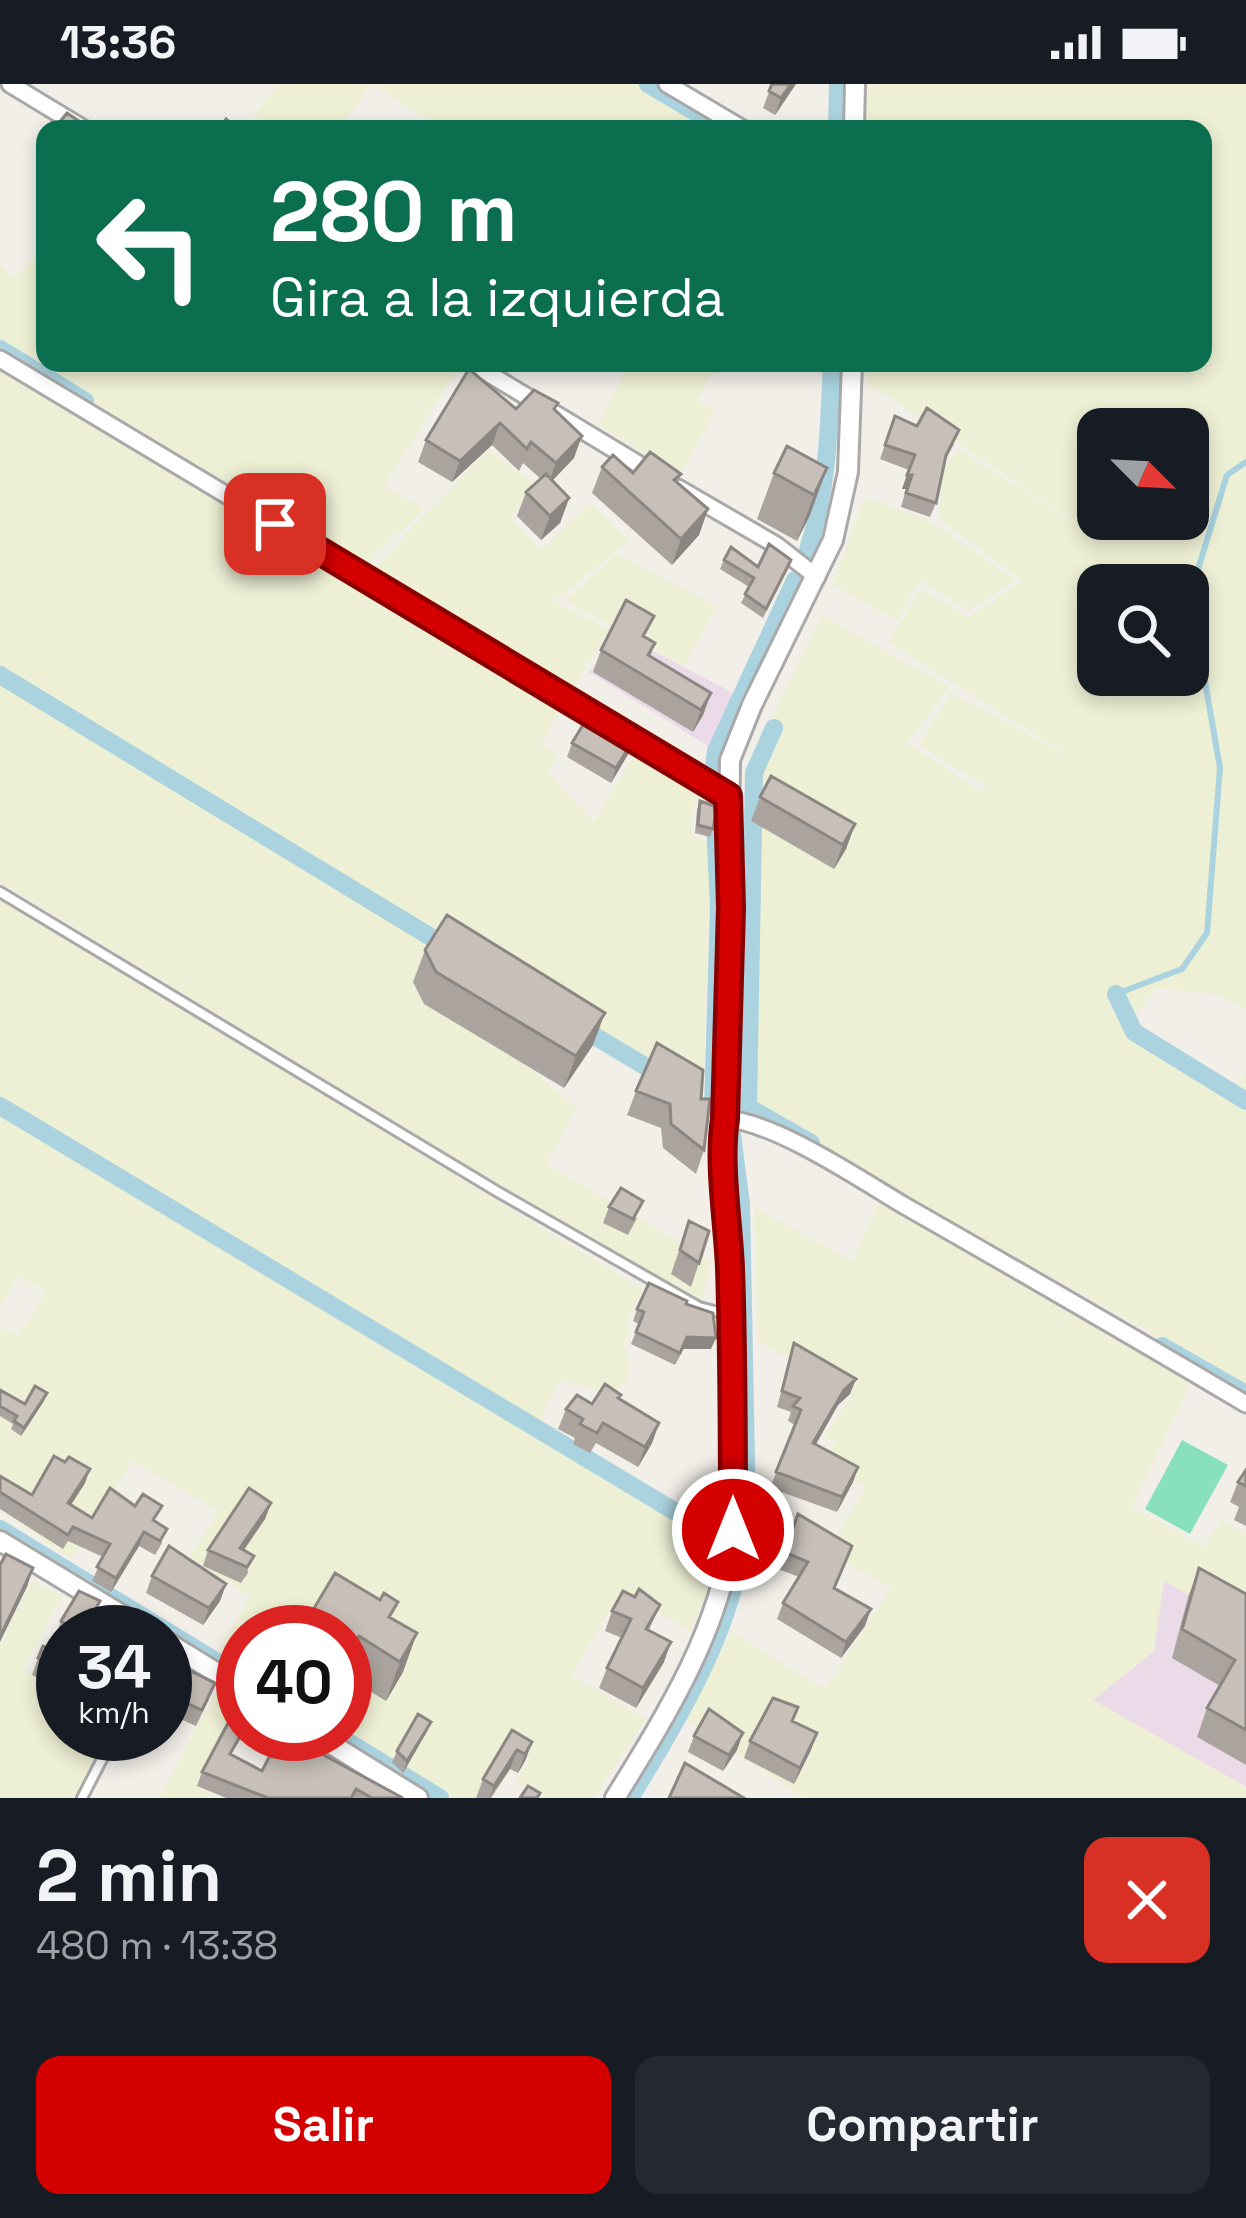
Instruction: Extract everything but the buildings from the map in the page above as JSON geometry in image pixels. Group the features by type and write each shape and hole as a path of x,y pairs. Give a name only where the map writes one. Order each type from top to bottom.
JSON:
{"street":[{"path":"10,84 69,120"},
{"path":"667,84 728,120"},
{"path":"854,84 854,120"},
{"path":"0,358 728,796"},
{"path":"486,372 776,545 817,577"},
{"path":"615,1798 696,1658 730,1558 732,1316 721,1146 731,908 730,760 833,540 848,472 852,372"},
{"path":"725,1119 745,1120 763,1128 857,1178 1246,1404"},
{"path":"0,1541 105,1605"},
{"path":"358,1761 418,1798"}],"lane":[{"path":"0,892 498,1192 699,1306 732,1316"},
{"path":"82,1798 101,1761"}],"shaded area":[{"path":"617,632 741,697 716,751 589,672"},
{"path":"1163,1580 1246,1627 1246,1787 1093,1700 1154,1651"}],"green space":[{"path":"277,84 372,84 346,120 261,120 254,115"},
{"path":"372,84 648,84 709,120 428,120"},
{"path":"867,84 1246,84 1246,1009 1219,995 1157,988 1127,1025 1233,1093 1246,1072 1246,1101 1234,1094 1233,1104 1246,1111 1246,1386 756,1112 747,781 822,615 949,687 907,743 982,792 985,786 919,745 951,693 1078,761 888,642 921,589 968,618 1023,581 939,519 943,471 959,450 1077,523 1077,540 1209,540 1209,408 1077,408 1077,523 866,382 867,372 1212,372 1212,120 866,120"},
{"path":"36,255 36,372 456,372 384,486 424,508 365,566 0,351 0,265 13,278"},
{"path":"0,370 561,706 541,746 558,755 548,773 594,822 636,752 710,794 708,808 693,804 691,836 711,841 703,1102 438,941 424,1004 523,1063 577,1108 546,1164 712,1261 701,1302 482,1175 0,882"},
{"path":"625,372 714,372 697,399 715,412 680,475 598,425"},
{"path":"488,450 542,489 509,517 541,550 590,503 629,541 554,601 608,630 574,689 371,571"},
{"path":"865,498 928,520 1016,580 969,610 919,580 898,621 832,584"},
{"path":"617,554 717,606 684,666 566,600"},
{"path":"0,899 643,1289 626,1322 631,1328 624,1344 630,1361 626,1381 612,1394 559,1380 536,1428 724,1541 711,1587 690,1632 623,1589 571,1675 646,1719 593,1798 540,1798 515,1782 530,1760 521,1754 493,1798 456,1798 372,1748 372,1605 245,1605 250,1597 189,1557 219,1511 132,1461 71,1560 0,1509 0,1328 19,1336 47,1291 19,1276 0,1307"},
{"path":"879,1201 1192,1381 1132,1506 1203,1547 1223,1520 1246,1534 1246,1627 1164,1581 1154,1651 1093,1700 1246,1787 1246,1798 804,1798 685,1719 731,1632 825,1689 891,1588 827,1552 866,1487 824,1462 836,1442 824,1436 852,1396 758,1341 754,1207 852,1261"},
{"path":"1182,1440 1228,1465 1190,1534 1145,1509"},
{"path":"32,1581 62,1596 57,1605 36,1605 36,1644 23,1668 36,1675 36,1761 95,1761 76,1798 0,1798 0,1643"},
{"path":"216,1691 216,1750 197,1786 219,1798 159,1798 179,1761 192,1761 192,1736"}],"waterway":[{"path":"648,84 709,120"},
{"path":"837,120 838,84"},
{"path":"0,349 36,371"},
{"path":"38,372 85,401"},
{"path":"808,550 824,481 831,372"},
{"path":"1116,994 1182,969 1207,933 1220,768 1190,595 1227,475 1246,462"},
{"path":"713,774 716,751 795,580"},
{"path":"0,675 452,950"},
{"path":"774,728 754,773 748,1107 811,1143"},
{"path":"713,1108 719,906 714,804"},
{"path":"1116,994 1134,1032 1246,1101"},
{"path":"578,1026 668,1080"},
{"path":"0,1106 724,1541"},
{"path":"630,1798 706,1661 742,1551 747,1512 741,1204 732,1134"},
{"path":"1162,1346 1246,1394"},
{"path":"0,1529 216,1661"},
{"path":"372,1757 440,1798"}],"route":[{"path":"275,524 728,796 731,908 721,1146 732,1316 733,1530"}]}
